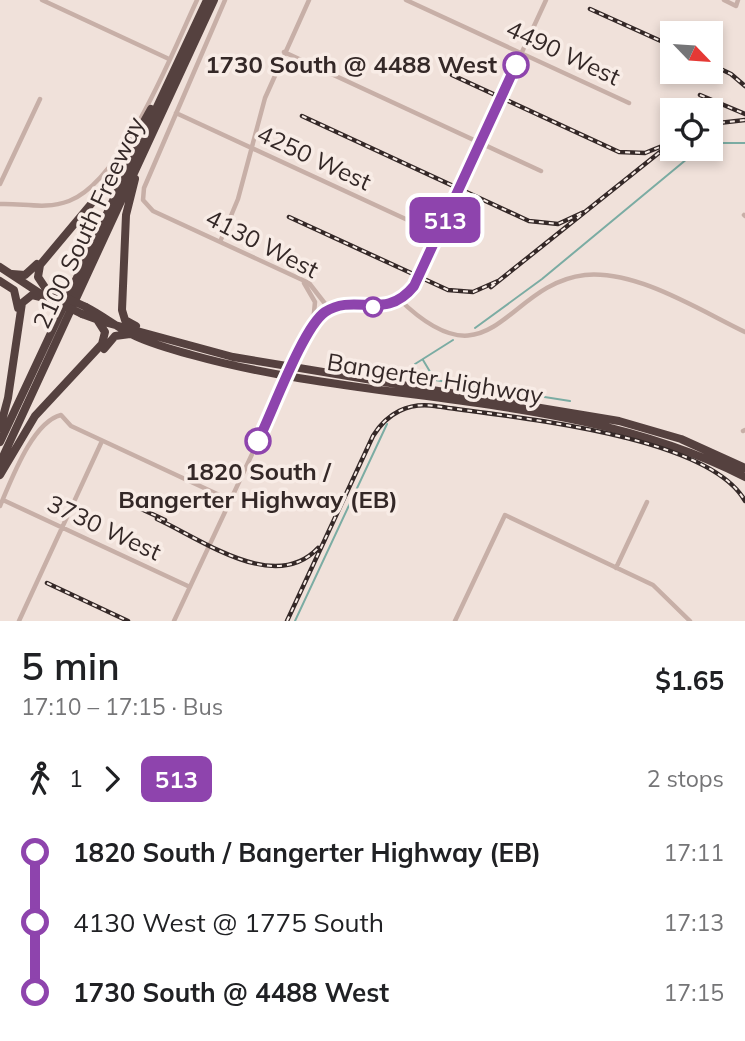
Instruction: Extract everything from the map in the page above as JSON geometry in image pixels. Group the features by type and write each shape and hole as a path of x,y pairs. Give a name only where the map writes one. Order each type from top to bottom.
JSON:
{"highway":[{"name":"2100 South Freeway","path":"0,442 207,0"},
{"name":"2100 South Freeway","path":"0,463 215,0"},
{"path":"0,475 30,424 104,339 104,327 98,317 110,314 119,307 130,197 176,82"},
{"path":"46,289 38,278 39,266 112,179 150,109 165,90"},
{"path":"12,274 29,273 72,226"},
{"name":"Bangerter Highway","path":"0,267 24,283 118,325 213,352 291,371 620,429 692,453 745,477"},
{"path":"0,278 17,296 16,337"},
{"name":"Bangerter Highway","path":"0,278 46,289 55,297"},
{"path":"123,279 123,317 151,334"},
{"path":"0,428 8,398 16,337 25,299 35,295 55,297"},
{"name":"Bangerter Highway","path":"118,325 132,334 204,358 607,418 681,439 745,468"},
{"path":"75,374 115,336 132,334"}],"street":[{"path":"42,0 169,59"},
{"path":"0,204 50,206 69,201 90,190 114,163 197,0"},
{"path":"176,113 225,0"},
{"path":"220,242 238,199 265,98 309,0"},
{"name":"4490 West","path":"406,0 629,103"},
{"path":"546,0 415,284 399,299 436,327 460,335 474,335 493,329 557,283 584,275 605,274 632,279 745,332"},
{"path":"724,0 737,3"},
{"path":"284,52 541,172"},
{"path":"0,184 40,99"},
{"name":"4250 West","path":"176,113 438,234"},
{"name":"4130 West","path":"176,113 143,192 145,204 153,211 298,278 316,289 330,310 345,304 378,307 399,299"},
{"path":"174,621 312,326 315,302 311,291 298,278"},
{"path":"312,326 330,310"},
{"path":"0,506 33,439 47,422 61,415 71,426 230,500"},
{"path":"19,621 103,441"},
{"name":"3730 West","path":"3,500 190,587"},
{"path":"616,568 647,502"},
{"path":"455,621 505,515 656,587 690,621"}],"waterway":[{"path":"723,143 745,143"},
{"path":"475,328 542,279 685,161"},
{"path":"409,377 415,364 453,340"},
{"path":"423,360 435,380 570,401"},
{"path":"295,621 387,424"}],"railway":[{"path":"590,9 660,41"},
{"path":"723,70 745,86"},
{"path":"452,75 619,152 645,153 660,147"},
{"path":"700,95 745,114"},
{"path":"302,116 529,221 558,224 584,212"},
{"path":"723,123 745,120"},
{"path":"491,287 660,152"},
{"path":"289,217 448,290 473,292 498,281"},
{"path":"287,621 373,436 392,415 408,408 425,405 509,416 604,432 650,444 691,459 724,478 745,501"},
{"path":"124,501 165,520"},
{"path":"157,519 217,550 260,565 281,566 301,561 318,548"},
{"path":"47,583 128,621"}],"bus line":[{"name":"513","path":"258,441 312,326 324,313 345,304 378,307 393,303 414,286 516,65"}],"place":[{"name":"1730 South @ 4488 West","path":"516,65"},
{"name":"1820 South / Bangerter Highway (EB)","path":"258,441"}]}
